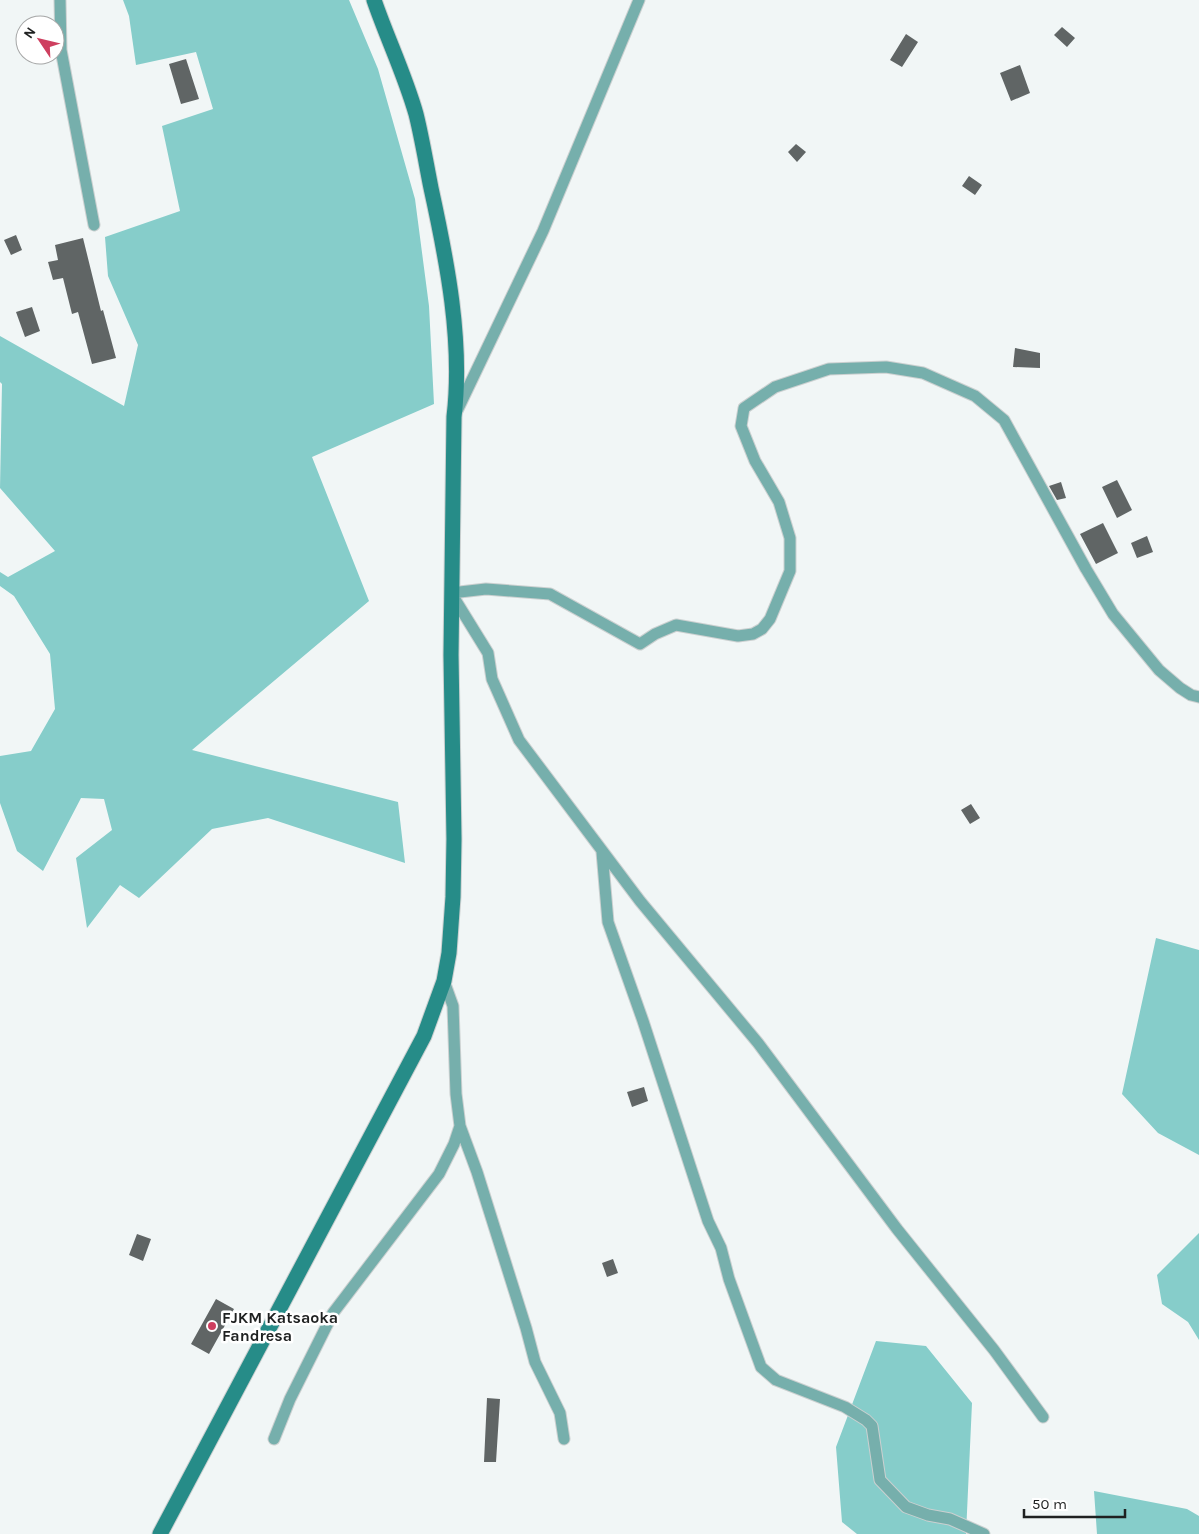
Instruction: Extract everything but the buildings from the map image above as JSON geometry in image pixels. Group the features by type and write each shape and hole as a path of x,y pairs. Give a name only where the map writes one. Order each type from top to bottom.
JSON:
{"main road":[{"path":"160,1534 424,1036 444,981 449,953 453,887 452,593 454,417 457,392 453,316 448,273 416,114 374,0"}],"street":[{"path":"60,0 61,50 94,225"},
{"path":"454,417 543,231 639,0"},
{"path":"1043,1418 994,1350 897,1229 758,1043 640,901 519,740 492,679 488,653 452,593 486,589 550,594 640,644 655,634 676,625 719,634 738,636 753,634 762,629 770,619 790,571 790,538 780,502 755,461 741,426 744,408 775,388 829,369 886,367 923,373 946,382 975,396 1004,420 1086,570 1113,614 1159,670 1180,688 1191,695 1199,697"},
{"path":"602,852 608,922 643,1021 708,1221 721,1248 729,1279 761,1367 776,1380 844,1407 866,1420 872,1426 880,1480 906,1507 928,1515 950,1519 984,1534"},
{"path":"444,981 453,1006 456,1094 460,1126 526,1328 535,1362 560,1414 564,1439"},
{"path":"274,1439 290,1399 333,1313 439,1174 454,1144 460,1126"}],"shaded area":[{"path":"123,0 349,0 378,69 415,199 429,306 434,404 312,457 369,601 192,750 398,802 405,863 268,818 212,829 139,898 120,885 87,928 76,858 112,830 104,799 81,798 43,871 17,851 0,803 0,756 31,751 55,709 50,654 14,596 0,586 0,572 8,577 55,551 0,488 2,384 0,382 0,336 124,406 138,345 108,276 105,237 180,211 162,126 213,109 196,52 136,65 129,16"},
{"path":"1156,938 1199,950 1199,1155 1158,1133 1122,1094"},
{"path":"1199,1233 1199,1340 1188,1322 1162,1304 1157,1275"},
{"path":"876,1341 926,1346 972,1403 966,1534 857,1534 842,1522 836,1447"},
{"path":"1094,1491 1187,1509 1199,1516 1199,1534 1097,1534"}],"place":[{"name":"FJKM Katsaoka Fandresa","path":"212,1326"}]}
